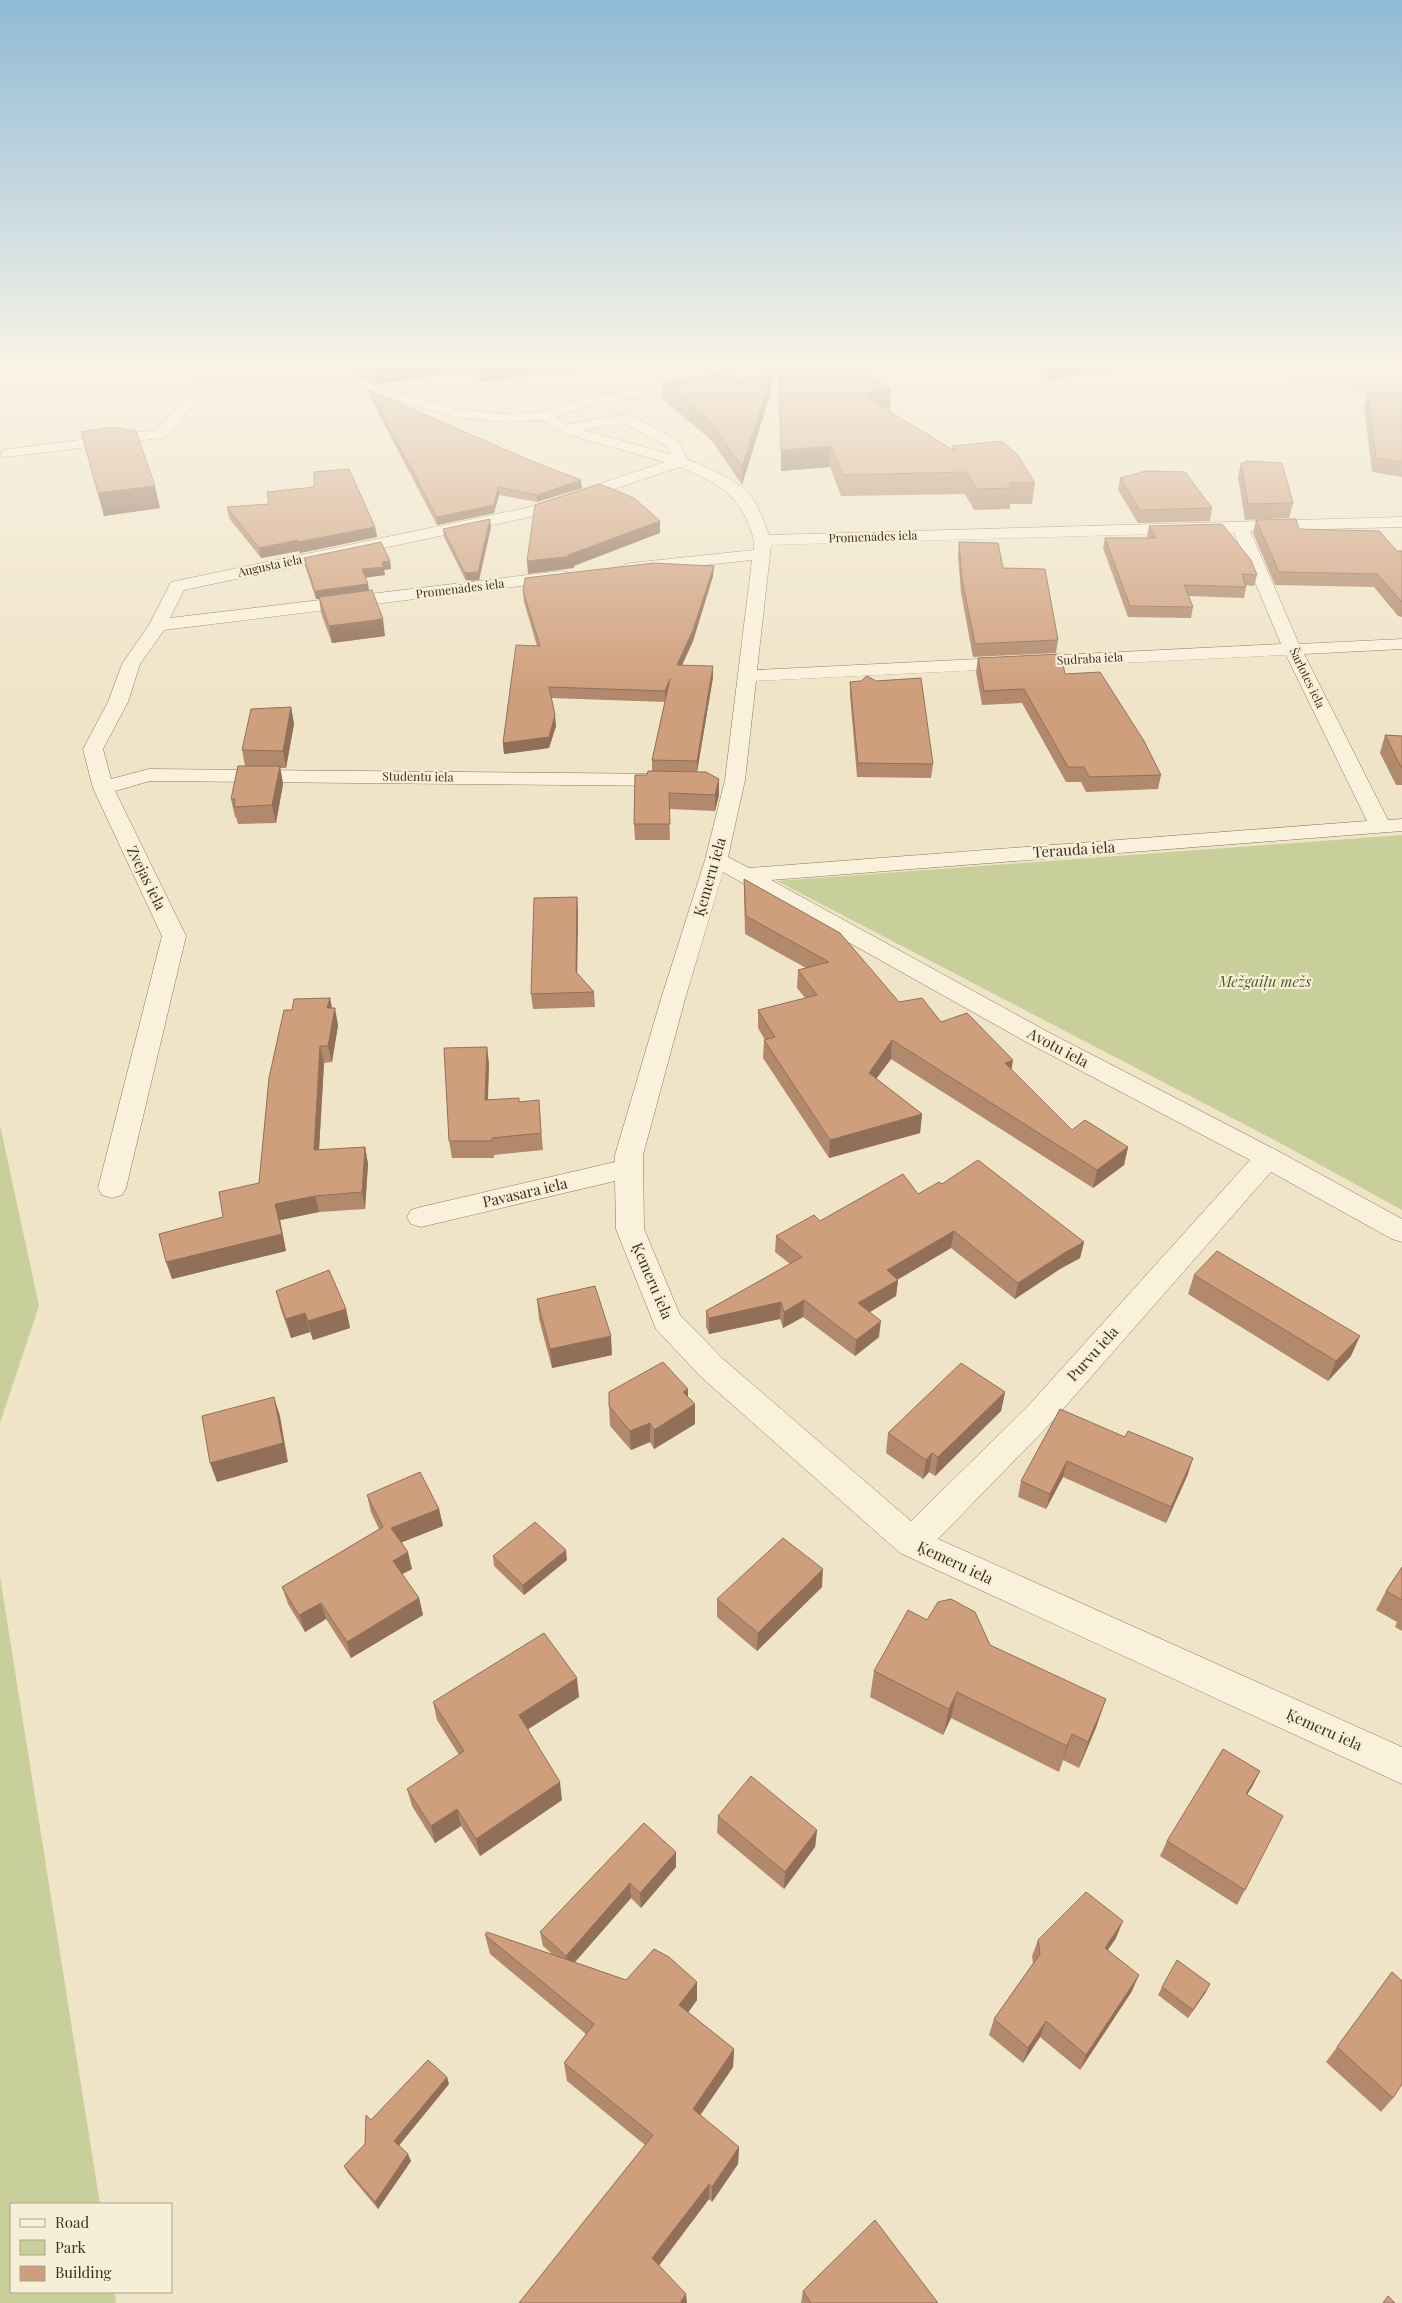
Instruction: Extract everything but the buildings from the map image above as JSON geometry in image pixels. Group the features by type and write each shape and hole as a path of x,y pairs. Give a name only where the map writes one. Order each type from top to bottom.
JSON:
{"street":[{"name":"Augusta iela","path":"177,586 530,512 646,473"},
{"name":"Ķemeru iela","path":"707,473 742,496 753,515 762,547 748,676 715,780 716,860 672,999 629,1155 630,1229 667,1321 712,1368 912,1543 1402,1766"},
{"name":"Promenādes iela","path":"618,570 762,547 1240,526 1402,522"},
{"name":"Šarlotes iela","path":"1240,526 1292,649 1391,826"},
{"name":"Promenādes iela","path":"158,625 579,574"},
{"name":"Zvejas iela","path":"112,1188 174,936 103,788 93,749 118,702 132,664 158,625 177,586"},
{"name":"Sudraba iela","path":"748,676 1402,644"},
{"name":"Studentu iela","path":"103,788 149,775 715,780"},
{"name":"Tērauda iela","path":"746,874 1391,826"},
{"name":"Avotu iela","path":"716,860 746,874 1038,1038 1268,1158 1402,1232"},
{"name":"Purvu iela","path":"912,1543 1039,1415 1268,1158"},
{"name":"Pavasara iela","path":"421,1217 629,1168"}],"green space":[{"name":"Mežgaiļu mežs","path":"1402,835 1402,1210 1282,1144 777,881"},
{"path":"0,1125 39,1306 0,1423"},
{"path":"0,1577 100,2203 10,2203 10,2293 115,2293 116,2303 0,2303"}]}
